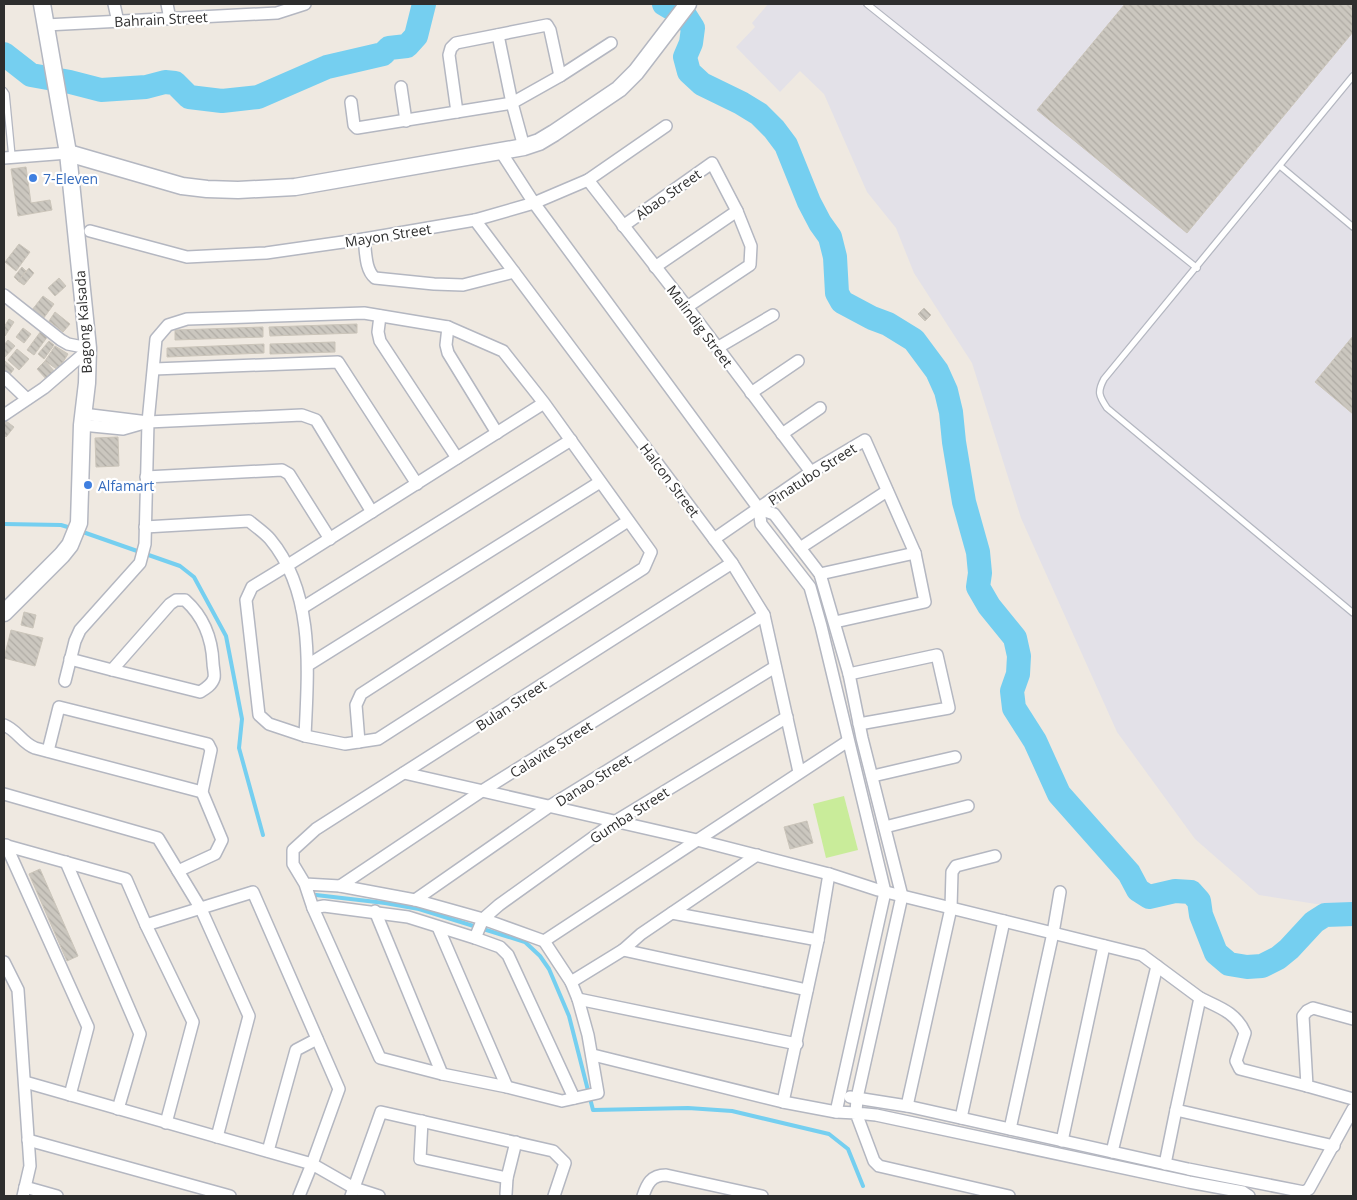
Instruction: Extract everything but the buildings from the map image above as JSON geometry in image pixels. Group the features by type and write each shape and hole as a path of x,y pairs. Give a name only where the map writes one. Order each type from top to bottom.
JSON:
{"street":[{"name":"Bagong Kalsada","path":"4,613 62,555 76,530 87,383 88,349 68,153 42,4"},
{"path":"114,4 118,22"},
{"path":"167,4 170,19"},
{"path":"220,4 222,16"},
{"name":"Bahrain Street","path":"46,25 222,16 305,4"},
{"path":"8,157 68,153 182,186 207,190 238,190 295,187 524,148 554,133 619,89 636,72 688,4"},
{"path":"457,112 449,55 451,48 456,43 547,25 550,30 560,76"},
{"path":"498,35 512,103 524,148"},
{"path":"351,102 355,127 406,121 512,103 611,44"},
{"path":"401,87 406,121"},
{"name":"Mayon Street","path":"90,231 187,257 266,253 475,220 534,204 588,180 666,126"},
{"path":"501,152 534,204 759,509 761,524 810,587 885,892 836,1112"},
{"name":"Abao Street","path":"623,226 712,163 737,211"},
{"name":"Malindig Street","path":"588,180 687,307 811,472"},
{"path":"655,267 737,211 751,246 750,265 687,307"},
{"name":"Halcon Street","path":"475,220 732,563 764,615 800,772"},
{"path":"364,239 368,268 370,274 375,278 434,284 463,284 514,272"},
{"path":"4,295 61,340 68,344 88,349"},
{"path":"65,681 74,641 80,630 140,563 145,544 148,422 156,338 168,325 186,319 364,313 448,327 503,351 544,403 651,552 644,568 378,739 345,744 305,736 269,724 259,715 246,600 252,587 544,403"},
{"path":"717,348 772,315"},
{"path":"380,316 378,332 380,341 457,458"},
{"path":"448,327 446,345 448,353 497,433"},
{"path":"4,415 44,388 88,349"},
{"path":"751,393 798,361"},
{"path":"154,370 338,362 417,484"},
{"path":"4,377 27,399"},
{"path":"782,434 820,408"},
{"path":"83,419 123,429 148,422 302,415 316,420 372,512"},
{"path":"302,608 570,440"},
{"name":"Pinatubo Street","path":"714,539 811,472 865,440 887,491"},
{"path":"146,477 282,470 289,474 330,539"},
{"path":"308,665 600,482"},
{"path":"800,548 887,491 915,553 925,602 835,622"},
{"path":"759,509 774,514 820,574 849,674 859,724 902,896 857,1098 856,1113 874,1161 879,1166 1009,1196"},
{"path":"144,528 249,521 269,538 288,565 302,608 308,665 305,736"},
{"path":"359,742 356,705 361,694 628,521"},
{"path":"820,574 915,553"},
{"name":"Bulan Street","path":"305,884 293,864 293,850 316,829 732,563"},
{"path":"70,659 112,670 200,692 208,688 214,679 212,646 205,626 195,609 185,600 176,600 170,604 112,670"},
{"name":"Calavite Street","path":"340,886 482,791 764,615"},
{"path":"849,674 937,655 949,708 859,724"},
{"name":"Danao Street","path":"414,900 550,806 776,667"},
{"path":"48,751 59,707 208,744 211,750 202,792 222,840 215,854 178,871"},
{"name":"Gumba Street","path":"479,928 499,905 616,821 787,717"},
{"path":"4,725 11,728 29,746 202,792"},
{"path":"313,908 324,906 374,911 408,917 438,928 479,928 544,941 848,741"},
{"path":"873,776 955,757"},
{"path":"404,773 697,840 829,874 885,892 1142,955 1200,998 1234,1016 1241,1023 1245,1033 1236,1061 1240,1069 1353,1100"},
{"path":"4,794 158,838 201,909 249,1016 217,1137"},
{"path":"885,827 968,806"},
{"path":"5,845 126,879 146,925 194,1022 166,1123"},
{"path":"5,845 88,1028 70,1095"},
{"path":"571,982 623,950 641,934 757,855"},
{"path":"907,1106 951,908 953,868 995,856"},
{"path":"66,862 140,1034 118,1109"},
{"path":"783,1102 818,940 829,874"},
{"path":"544,941 571,982 578,999 593,1055 598,1093 562,1101 380,1058 313,908 305,884 340,886 414,900 479,928 508,955 574,1098"},
{"path":"146,925 253,892 339,1089 299,1196"},
{"path":"1010,1129 1053,933 1060,892"},
{"path":"374,911 442,1074"},
{"path":"672,913 818,940"},
{"path":"961,1118 1004,921"},
{"path":"438,928 507,1087"},
{"path":"1062,1141 1104,946"},
{"path":"623,950 807,990"},
{"path":"4,962 18,990 30,1166 24,1192 57,1196"},
{"path":"1112,1152 1157,966"},
{"path":"1165,1164 1200,998"},
{"path":"578,999 797,1044"},
{"path":"1307,1086 1304,1016 1307,1011 1313,1008 1353,1019"},
{"path":"268,1151 296,1050 317,1039"},
{"path":"593,1055 783,1102 836,1112 876,1115 1243,1192 1249,1196"},
{"path":"24,1082 312,1164 353,1192 379,1196"},
{"path":"840,1096 907,1106 1188,1169 1304,1192 1309,1190 1353,1109"},
{"path":"1176,1110 1334,1146"},
{"path":"353,1192 381,1112 553,1151 565,1163 554,1196"},
{"path":"422,1121 420,1159 507,1178"},
{"path":"28,1140 230,1196"},
{"path":"506,1194 507,1178 516,1142"},
{"path":"1188,1169 1190,1182"},
{"path":"642,1196 648,1182 659,1175 666,1175 762,1196"}],"lane":[{"path":"866,4 1197,268"},
{"path":"1353,76 1104,379 1099,387 1099,395 1107,408 1353,613"},
{"path":"4,91 7,104 8,157"},
{"path":"1280,166 1353,227"}],"shaded area":[{"path":"768,4 1353,4 1353,903 1316,904 1259,895 1195,839 1117,732 1021,518 972,363 914,273 896,228 867,192 824,94 800,71 780,92 736,47 755,27 752,23"}],"green space":[{"path":"844,796 858,850 826,858 813,804"}],"waterway":[{"path":"4,54 31,75 101,90 146,87 165,82 175,83 189,97 222,101 258,97 327,67 383,54 389,48 407,46 416,36 424,4"},
{"path":"664,4 686,17 693,28 691,43 685,57 689,72 702,84 759,114 786,145 809,202 830,237 835,257 837,293 842,302 888,324 914,340 937,371 946,391 951,412 964,502 978,552 980,573 978,587 989,606 1015,638 1019,656 1018,674 1012,691 1014,708 1035,741 1059,794 1129,873 1138,890 1149,897 1175,891 1191,892 1199,901 1201,915 1216,953 1229,964 1247,967 1262,966 1278,958 1314,922 1325,915 1353,914"},
{"path":"4,524 61,525 71,528"},
{"path":"80,531 180,566 194,577 226,636 242,719 239,748 263,835"},
{"path":"316,895 419,909 525,942 540,956 549,969 569,1016 593,1110 688,1108 732,1111 829,1134 848,1149 863,1186"}],"place":[{"name":"7-Eleven","path":"33,178"},
{"name":"Alfamart","path":"88,485"}]}
